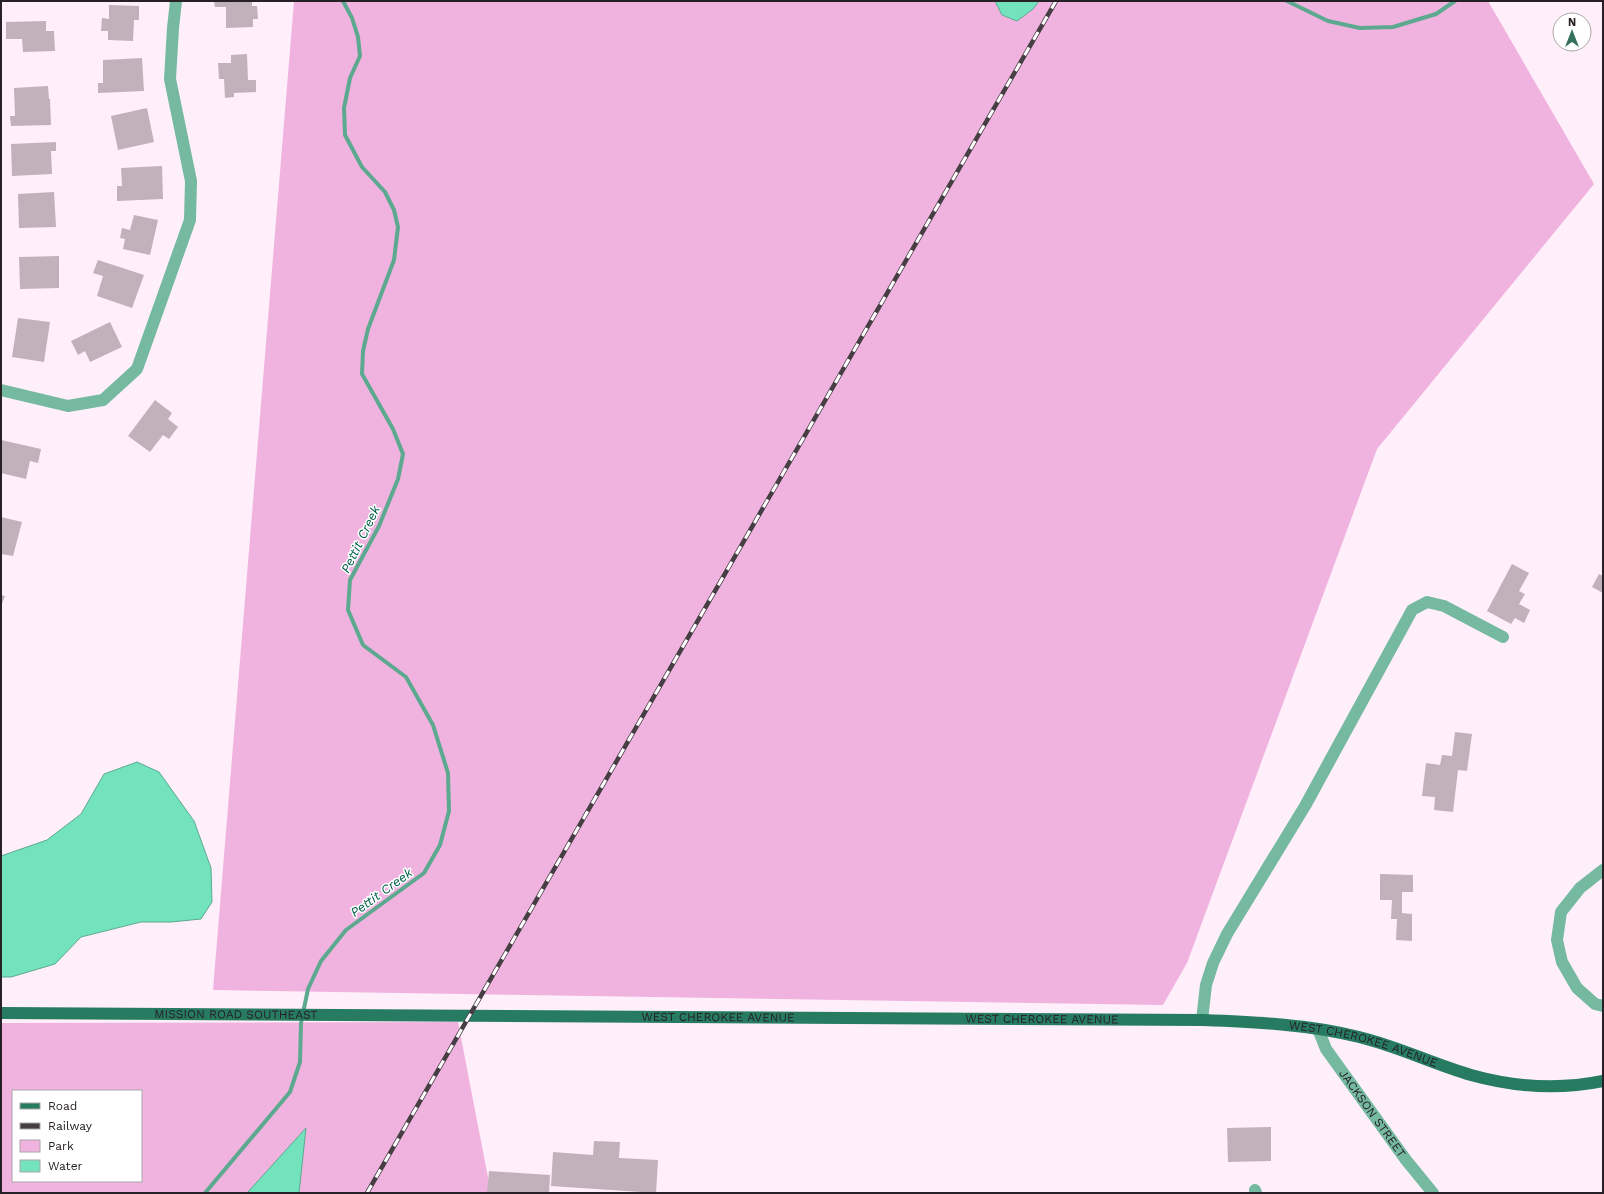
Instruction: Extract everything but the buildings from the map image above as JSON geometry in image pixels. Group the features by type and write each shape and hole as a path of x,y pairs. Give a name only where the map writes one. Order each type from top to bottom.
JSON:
{"main road":[{"name":"MISSION ROAD SOUTHEAST","path":"1,1012 471,1014"},
{"name":"WEST CHEROKEE AVENUE","path":"471,1014 716,1018 1202,1020 1318,1029 1359,1037 1466,1073 1504,1083 1555,1087 1603,1081"}],"street":[{"path":"1,390 68,406 103,400 137,368 190,220 192,181 170,79 176,1"},
{"path":"1202,1020 1206,985 1213,964 1227,934 1306,806 1412,610 1427,602 1444,606 1503,636"},
{"path":"1603,870 1580,888 1561,912 1557,940 1562,962 1577,988 1595,1004 1603,1006"},
{"name":"JACKSON STREET","path":"1318,1029 1326,1050 1406,1160 1433,1193"}],"green space":[{"path":"294,1 1488,1 1594,184 1377,449 1187,963 1163,1005 213,990"},
{"path":"458,1022 491,1193 1,1193 1,1023"}],"water":[{"path":"995,1 1039,1 1033,9 1017,21 1002,15"},
{"path":"137,762 159,772 194,821 211,868 212,902 201,919 171,922 141,922 81,937 55,964 11,977 1,977 1,856 47,840 81,814 104,774"},
{"path":"306,1128 299,1193 247,1193"}],"waterway":[{"name":"Pettit Creek","path":"205,1193 290,1092 300,1062 301,1023 308,989 321,961 346,930 424,873 440,845 449,811 448,773 433,725 406,677 363,645 348,610 350,580 379,526 398,479 403,454 393,429 362,374 363,351 368,329 394,260 398,227 394,210 385,192 362,167 345,135 344,108 350,78 360,56 358,37 352,18 343,1"},
{"path":"1287,1 1328,21 1360,28 1393,27 1436,14 1455,1"}],"railway":[{"path":"367,1193 1056,1"}]}
